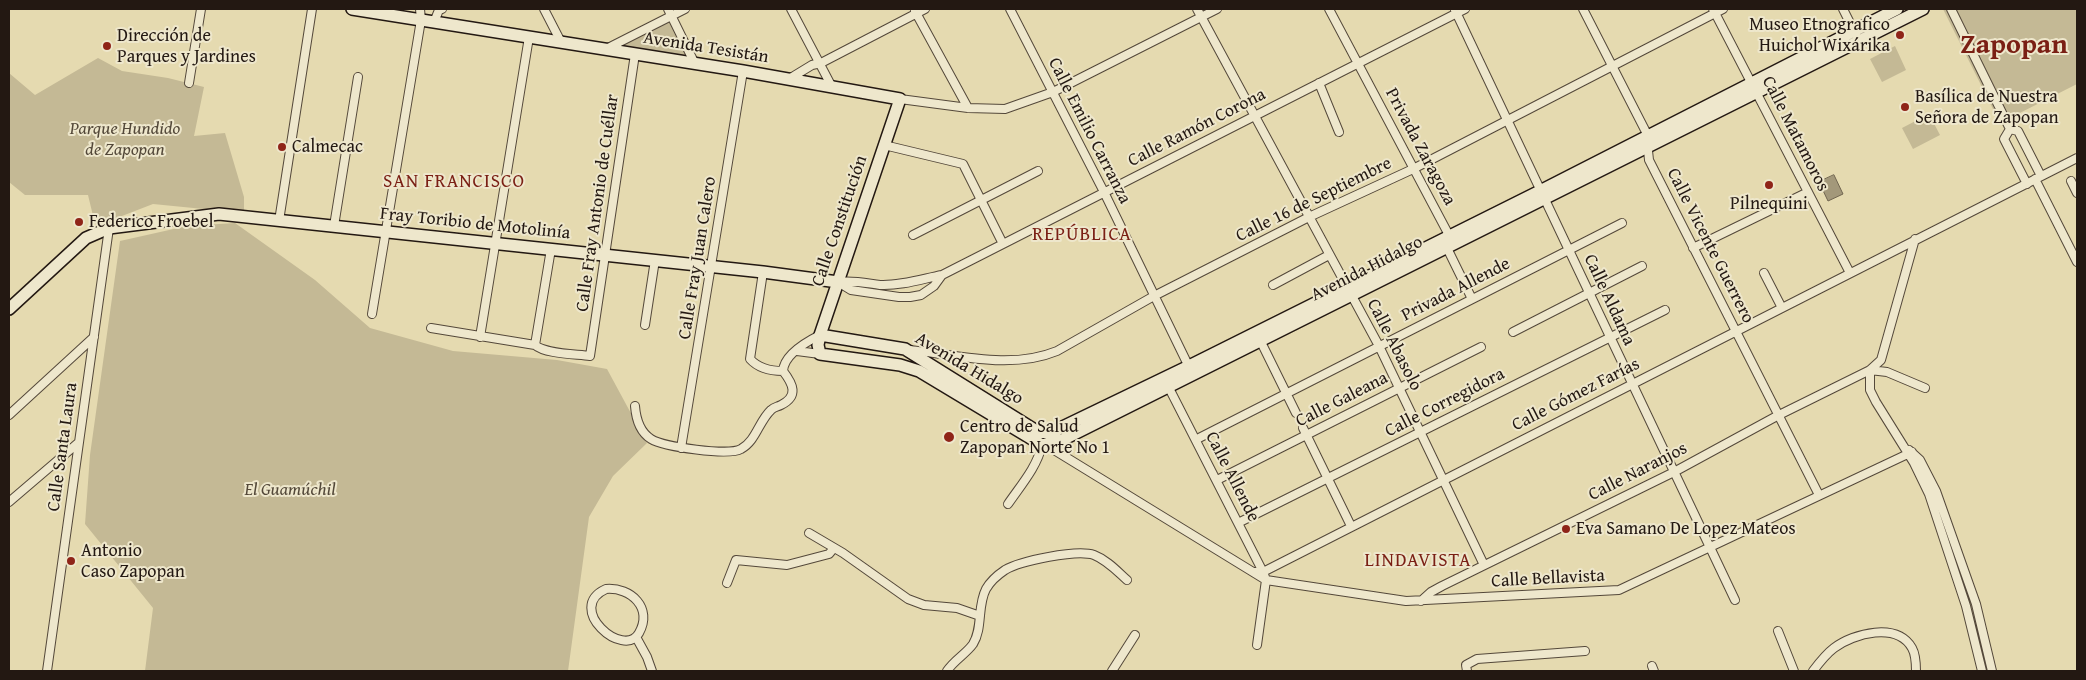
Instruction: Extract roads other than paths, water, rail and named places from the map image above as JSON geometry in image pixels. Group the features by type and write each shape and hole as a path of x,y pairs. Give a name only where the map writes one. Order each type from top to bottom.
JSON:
{"main road":[{"name":"Avenida Tesistán","path":"352,9 420,14 434,22 743,71 900,99"},
{"name":"Avenida Hidalgo","path":"820,354 900,365 918,371 1044,445 1064,439 1096,418 1450,243 1544,194 1647,136 1897,9"},
{"name":"Avenida Hidalgo","path":"1544,194 1648,148 1923,9"},
{"name":"Calle Constitución","path":"820,354 818,345 820,335 900,99"},
{"name":"Fray Toribio de Motolinía","path":"9,309 86,238 109,228 219,214 711,266 838,282"},
{"name":"Avenida Hidalgo","path":"820,335 905,349 1038,432 1050,433 1096,418 1169,388 1191,371 1261,342 1349,292"}],"street":[{"path":"189,83 202,9"},
{"path":"279,221 312,9"},
{"path":"434,22 439,10 442,9"},
{"path":"544,9 561,42"},
{"path":"606,49 670,12 684,9"},
{"path":"791,9 832,87"},
{"path":"789,79 916,11 925,9"},
{"name":"Calle Emilio Carranza","path":"1010,9 1104,192 1191,371"},
{"name":"Calle Abasolo","path":"1198,9 1256,115 1308,217 1379,346 1484,565"},
{"name":"Avenida Tesistán","path":"900,99 968,108 1005,109 1053,92 1217,9"},
{"name":"Privada Zaragoza","path":"1329,9 1359,63 1450,243 1472,299"},
{"name":"Calle Ramón Corona","path":"838,282 853,280 882,285 907,283 942,275 1359,63 1456,11 1465,9"},
{"name":"Calle Vicente Guerrero","path":"1583,9 1647,136 1649,160 1819,495"},
{"path":"1843,9 1859,41"},
{"path":"1951,9 2010,129 2018,131 2038,178 2074,250 2077,262"},
{"name":"Calle 16 de Septiembre","path":"905,349 1003,360 1042,357 1057,351 1154,296 1308,217 1413,168 1717,10"},
{"name":"Calle Matamoros","path":"1717,10 1757,93 1850,273"},
{"path":"916,11 968,108"},
{"name":"Calle Aldama","path":"1456,11 1735,600"},
{"path":"670,12 695,64"},
{"path":"372,314 387,233 420,14"},
{"path":"480,337 529,38"},
{"name":"Calle Fray Antonio de Cuéllar","path":"535,345 538,348 553,351 590,356 634,54"},
{"name":"Calle Fray Juan Calero","path":"681,448 743,71"},
{"path":"334,226 358,77"},
{"path":"1319,83 1338,132"},
{"path":"2010,129 2004,139 2027,184"},
{"path":"884,146 963,164 1003,244"},
{"name":"Calle Gómez Farías","path":"1250,572 1263,572 2077,158"},
{"path":"913,235 1038,171"},
{"path":"2071,181 2077,193"},
{"path":"1694,248 1808,192"},
{"name":"Privada Allende","path":"1197,439 1622,223"},
{"name":"Calle Santa Laura","path":"47,671 109,228"},
{"path":"1915,239 1881,360 1870,370 1870,390 1903,445 1920,460 1936,491 1976,604 1992,671"},
{"path":"430,328 535,345 551,249"},
{"path":"1273,285 1329,255"},
{"path":"645,326 654,260"},
{"path":"1513,332 1642,266"},
{"path":"763,272 750,359 760,367 784,371"},
{"path":"1764,273 1782,308"},
{"name":"Calle Ramón Corona","path":"838,282 851,290 910,297 921,295 934,286 942,275"},
{"name":"Calle Corregidora","path":"1238,523 1665,310"},
{"path":"634,406 639,426 652,440 681,448 733,452 742,449 756,434 770,410 791,398 794,391 793,385 784,371 786,360 807,342 820,335"},
{"path":"9,415 94,337"},
{"path":"1261,342 1296,413"},
{"name":"Calle Galeana","path":"1217,480 1293,442 1305,431 1329,424 1480,347"},
{"path":"797,351 820,354"},
{"path":"1870,370 1887,372 1925,388"},
{"name":"Calle Naranjos","path":"1421,601 1431,592 1674,472 1778,416 1870,370"},
{"name":"Calle Allende","path":"1169,388 1197,439 1266,580"},
{"path":"1305,431 1351,526"},
{"path":"9,502 78,443"},
{"path":"1008,504 1035,465 1044,445"},
{"name":"Calle Bellavista","path":"1044,445 1266,580 1406,602 1619,590 1910,453"},
{"path":"1910,453 1929,494 1966,606 1982,671"},
{"path":"808,533 834,548 908,599 924,605 957,608 980,616"},
{"path":"727,583 736,560 787,565 829,554 834,548"},
{"path":"946,671 953,661 973,644 977,635 986,588 997,576 1007,569 1056,555 1079,552 1093,554 1106,561 1127,580"},
{"path":"1257,645 1266,580"},
{"path":"606,589 621,590 635,597 642,614 640,631 636,637 625,641 617,639 602,629 596,622 591,608 592,600 598,592 606,589"},
{"path":"1966,606 1976,604"},
{"path":"1778,631 1794,671"},
{"path":"1813,671 1826,656 1845,641 1865,635 1888,633 1897,635 1914,650 1916,671"},
{"path":"1112,671 1135,636"},
{"path":"636,637 647,656 652,671"},
{"path":"1467,671 1466,665 1477,658 1585,651"}],"place":[{"name":"Museo Etnografico Huichol Wixárika","path":"1900,35"},
{"name":"Dirección de Parques y Jardines","path":"107,46"},
{"name":"Basílica de Nuestra Señora de Zapopan","path":"1905,107"},
{"name":"Calmecac","path":"282,147"},
{"name":"Pilnequini","path":"1769,185"},
{"name":"Federico Froebel","path":"79,222"},
{"name":"Centro de Salud Zapopan Norte No 1","path":"949,437"},
{"name":"Eva Samano De Lopez Mateos","path":"1566,529"},
{"name":"Antonio Caso Zapopan","path":"71,561"}],"district":[{"name":"Zapopan","path":"2014,46"},
{"name":"SAN FRANCISCO","path":"454,182"},
{"name":"REPÚBLICA","path":"1082,235"},
{"name":"LINDAVISTA","path":"1418,561"}],"park label":[{"name":"Parque Hundido de Zapopan","path":"125,139"},
{"name":"El Guamúchil","path":"290,490"}]}
